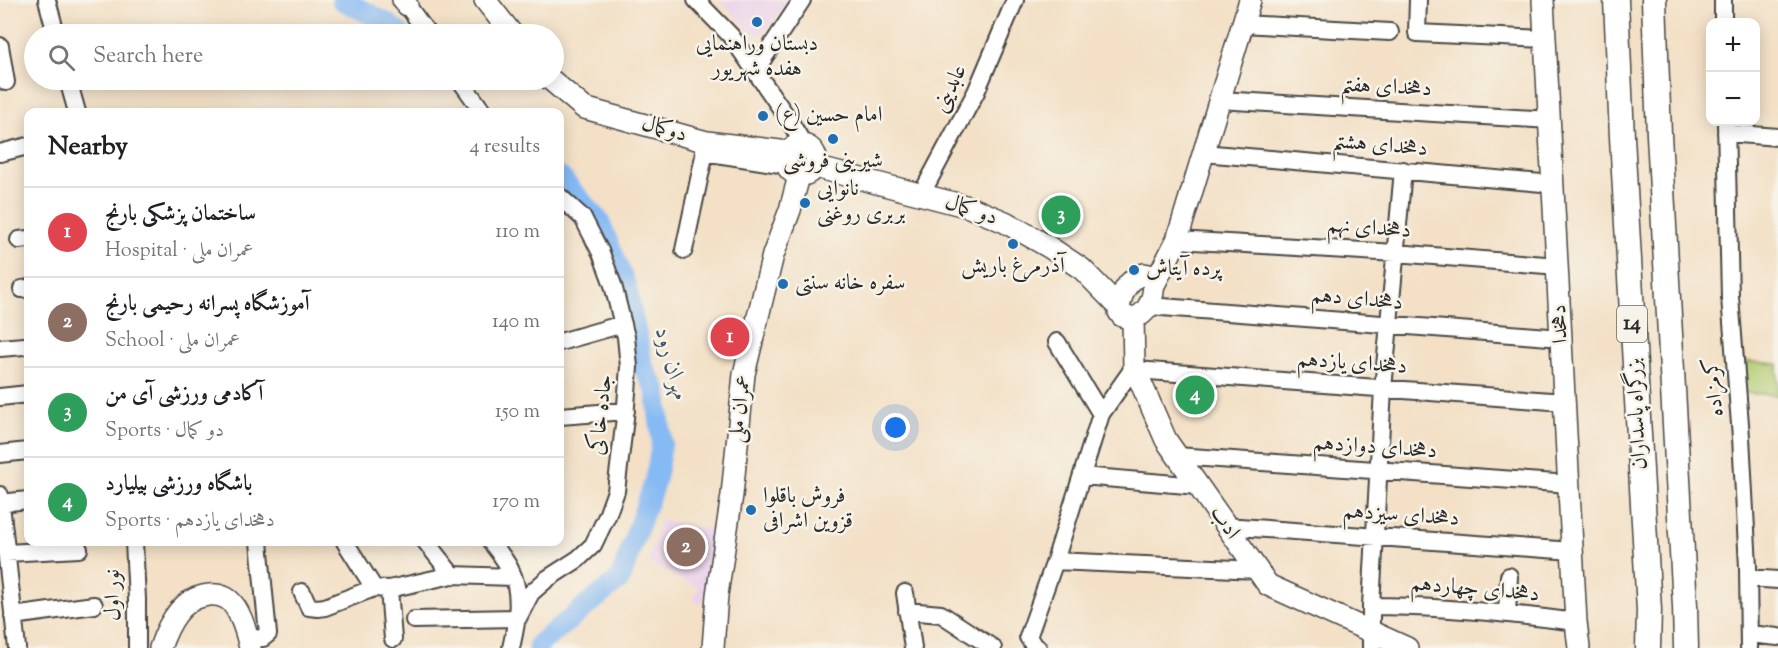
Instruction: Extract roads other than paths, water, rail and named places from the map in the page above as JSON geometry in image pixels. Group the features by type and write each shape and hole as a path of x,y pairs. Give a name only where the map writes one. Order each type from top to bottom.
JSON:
{"highway":[{"name":"بزرگراه پاسداران","path":"1616,0 1649,610 1648,648"},
{"name":"بزرگراه پاسداران","path":"1654,0 1659,146 1686,606 1686,648"}],"main road":[{"path":"485,0 504,24"},
{"path":"1134,310 1122,293 1143,280 1177,240 1250,0"},
{"name":"دهخدا","path":"1543,0 1579,648"},
{"name":"دوکمال","path":"563,90 584,108 705,147 801,161"},
{"name":"دو کمال","path":"801,161 839,165 851,175 969,207 1005,222 1082,269"},
{"name":"عمران ملی","path":"713,648 717,595 732,495 744,374 773,255 790,210 801,161"},
{"path":"1082,269 1143,280 1154,293 1134,310"},
{"path":"1082,269 1134,310"},
{"name":"ادب","path":"1134,310 1135,369 1166,440 1268,585 1371,640 1407,648"},
{"path":"160,648 171,621 183,606 197,597 213,594 227,598 234,606 246,629 249,644"}],"street":[{"path":"47,0 53,24"},
{"path":"696,0 731,36 789,120 801,161"},
{"path":"755,71 802,0"},
{"name":"عابدینی","path":"921,195 976,92 1015,0"},
{"path":"1418,0 1417,33 1545,39"},
{"path":"1722,0 1723,18"},
{"path":"405,2 421,24"},
{"path":"1242,24 1390,32"},
{"path":"0,46 6,82"},
{"path":"71,90 76,108"},
{"path":"467,90 480,108"},
{"name":"دهخدای هفتم","path":"1218,100 1551,120"},
{"path":"1726,127 1778,137"},
{"name":"کرمزاده","path":"1726,127 1730,297 1741,437 1749,641"},
{"path":"0,153 24,147"},
{"path":"684,250 705,147"},
{"name":"دهخدای هشتم","path":"1203,153 1553,184"},
{"path":"1371,640 1383,389 1403,170"},
{"name":"جاده خاکی","path":"518,618 531,593 547,579 578,559 593,545 616,491 626,411 629,367 626,337 613,285 601,253 583,218 564,201"},
{"name":"دهخدای نهم","path":"1177,240 1558,266"},
{"name":"دهخدای دهم","path":"1134,310 1562,338"},
{"path":"564,341 623,324"},
{"path":"1057,342 1101,414"},
{"path":"0,348 24,346"},
{"path":"1029,644 1101,414 1135,369"},
{"name":"دهخدای یازدهم","path":"1135,369 1565,402"},
{"path":"0,398 24,395"},
{"path":"564,416 626,411"},
{"path":"0,454 24,451"},
{"name":"دهخدای دوازدهم","path":"1177,456 1569,484"},
{"path":"1082,476 1198,486"},
{"path":"17,648 0,499 24,500"},
{"name":"دهخدای سیزدهم","path":"1225,526 1573,551"},
{"name":"نور اول","path":"134,546 137,648"},
{"path":"249,644 268,634 259,546"},
{"path":"348,546 381,589 393,639"},
{"path":"429,546 452,575"},
{"path":"494,546 511,570 518,595 518,618 511,648"},
{"path":"6,553 79,549"},
{"path":"1055,561 1258,570"},
{"path":"302,592 309,607 318,608 381,589 452,575 513,577"},
{"path":"1507,613 1509,576"},
{"path":"1748,578 1778,580"},
{"path":"904,593 913,648"},
{"path":"13,616 94,606"},
{"name":"دهخدای چهاردهم","path":"1371,606 1411,606 1507,613 1576,622"},
{"path":"907,611 941,615 993,648"},
{"path":"414,620 518,618"},
{"path":"1749,641 1778,637"}],"waterway":[{"name":"مهران رود","path":"342,0 388,24"},
{"name":"مهران رود","path":"538,648 539,644 620,579 655,481 662,442 656,390 643,366 626,286 599,221 564,182"}],"place":[{"name":"دبستان وراهنمایی هفده شهریور","path":"757,22"},
{"name":"امام حسین (ع)","path":"763,116"},
{"name":"شیرینی فروشی","path":"833,139"},
{"name":"نانوایی بربری روغنی","path":"805,203"},
{"name":"آکادمی ورزشی آی من","path":"1061,215"},
{"name":"آذرمرغ باریش","path":"1013,244"},
{"name":"پرده‌ آیتاش","path":"1134,270"},
{"name":"سفره خانه سنتی","path":"783,284"},
{"name":"ساختمان پزشکی بارنج","path":"730,337"},
{"name":"باشگاه ورزشی بیلیارد","path":"1195,395"},
{"name":"فروش باقلوا قزوین اشرافی","path":"751,510"},
{"name":"آموزشگاه پسرانه رحیمی بارنج","path":"686,547"}]}
